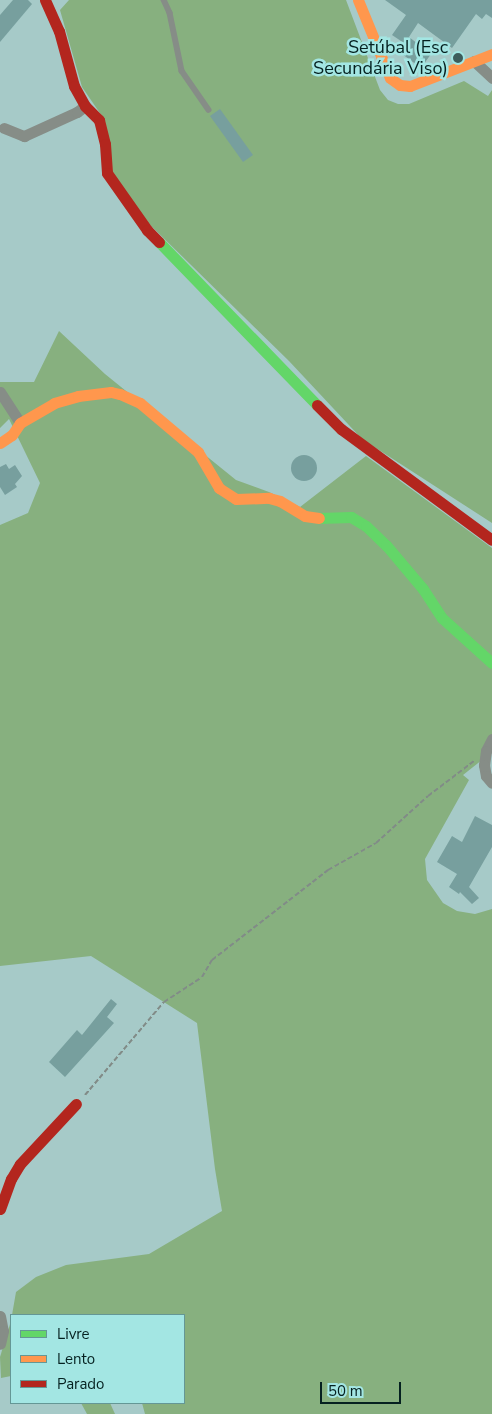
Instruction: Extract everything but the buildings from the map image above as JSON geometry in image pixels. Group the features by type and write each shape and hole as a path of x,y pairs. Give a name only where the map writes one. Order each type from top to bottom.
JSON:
{"street":[{"path":"45,0 59,31 74,86 85,106 99,120 105,144 107,173 147,230 341,429 492,540"},
{"path":"358,0 390,78 400,85 410,86 492,54"},
{"path":"474,61 492,78"},
{"path":"4,128 24,136 77,112 85,106"},
{"path":"0,392 20,423"},
{"path":"0,443 12,435 20,423 54,403 78,396 111,392 140,403 198,452 219,488 236,499 269,498 280,501 305,516 317,518 351,516 366,526 386,545 423,589 442,618 492,663"},
{"path":"492,739 486,751 484,766 486,776 492,783"},
{"path":"0,1209 10,1180 20,1164 76,1104"},
{"path":"0,1316 3,1331 0,1344"}],"lane":[{"path":"164,0 170,13 182,71 209,110"}],"path":[{"path":"76,1104 164,1002 202,977 212,960 328,870 376,843 428,796 486,751"}],"green space":[{"path":"69,0 346,0 380,90 388,100 398,104 409,104 464,81 488,96 492,90 492,523 362,439 289,361 140,215 112,172 104,119 82,87 60,10"},
{"path":"59,331 105,374 236,480 269,492 300,507 366,456 492,548 492,752 463,775 469,780 425,859 427,880 443,903 457,911 475,914 492,909 492,1414 145,1414 142,1404 185,1404 185,1314 12,1314 16,1292 36,1277 66,1265 149,1254 222,1211 197,1023 91,956 0,966 0,525 28,513 40,483 9,419 0,428 0,382 34,382"},
{"path":"10,1324 10,1376 1,1378 0,1357"},
{"path":"82,1404 110,1404 115,1414 87,1414"}],"traffic: fast":[{"path":"159,242 317,405"},
{"path":"319,518 351,517 366,526 386,545 423,589 442,618 492,663"}],"traffic: slow":[{"path":"358,0 390,78 400,85 410,86 492,54"},
{"path":"0,443 12,435 20,423 54,403 78,396 111,392 120,394 140,403 198,452 219,488 236,499 269,498 280,501 305,516 319,518"}],"traffic: jam":[{"path":"45,0 59,31 74,86 85,106 99,120 105,144 107,173 147,230 159,242"},
{"path":"317,405 341,429 492,540"},
{"path":"0,1209 11,1179 20,1164 76,1104"}],"place":[{"name":"Setúbal (Esc Secundária Viso)","path":"458,58"}]}
